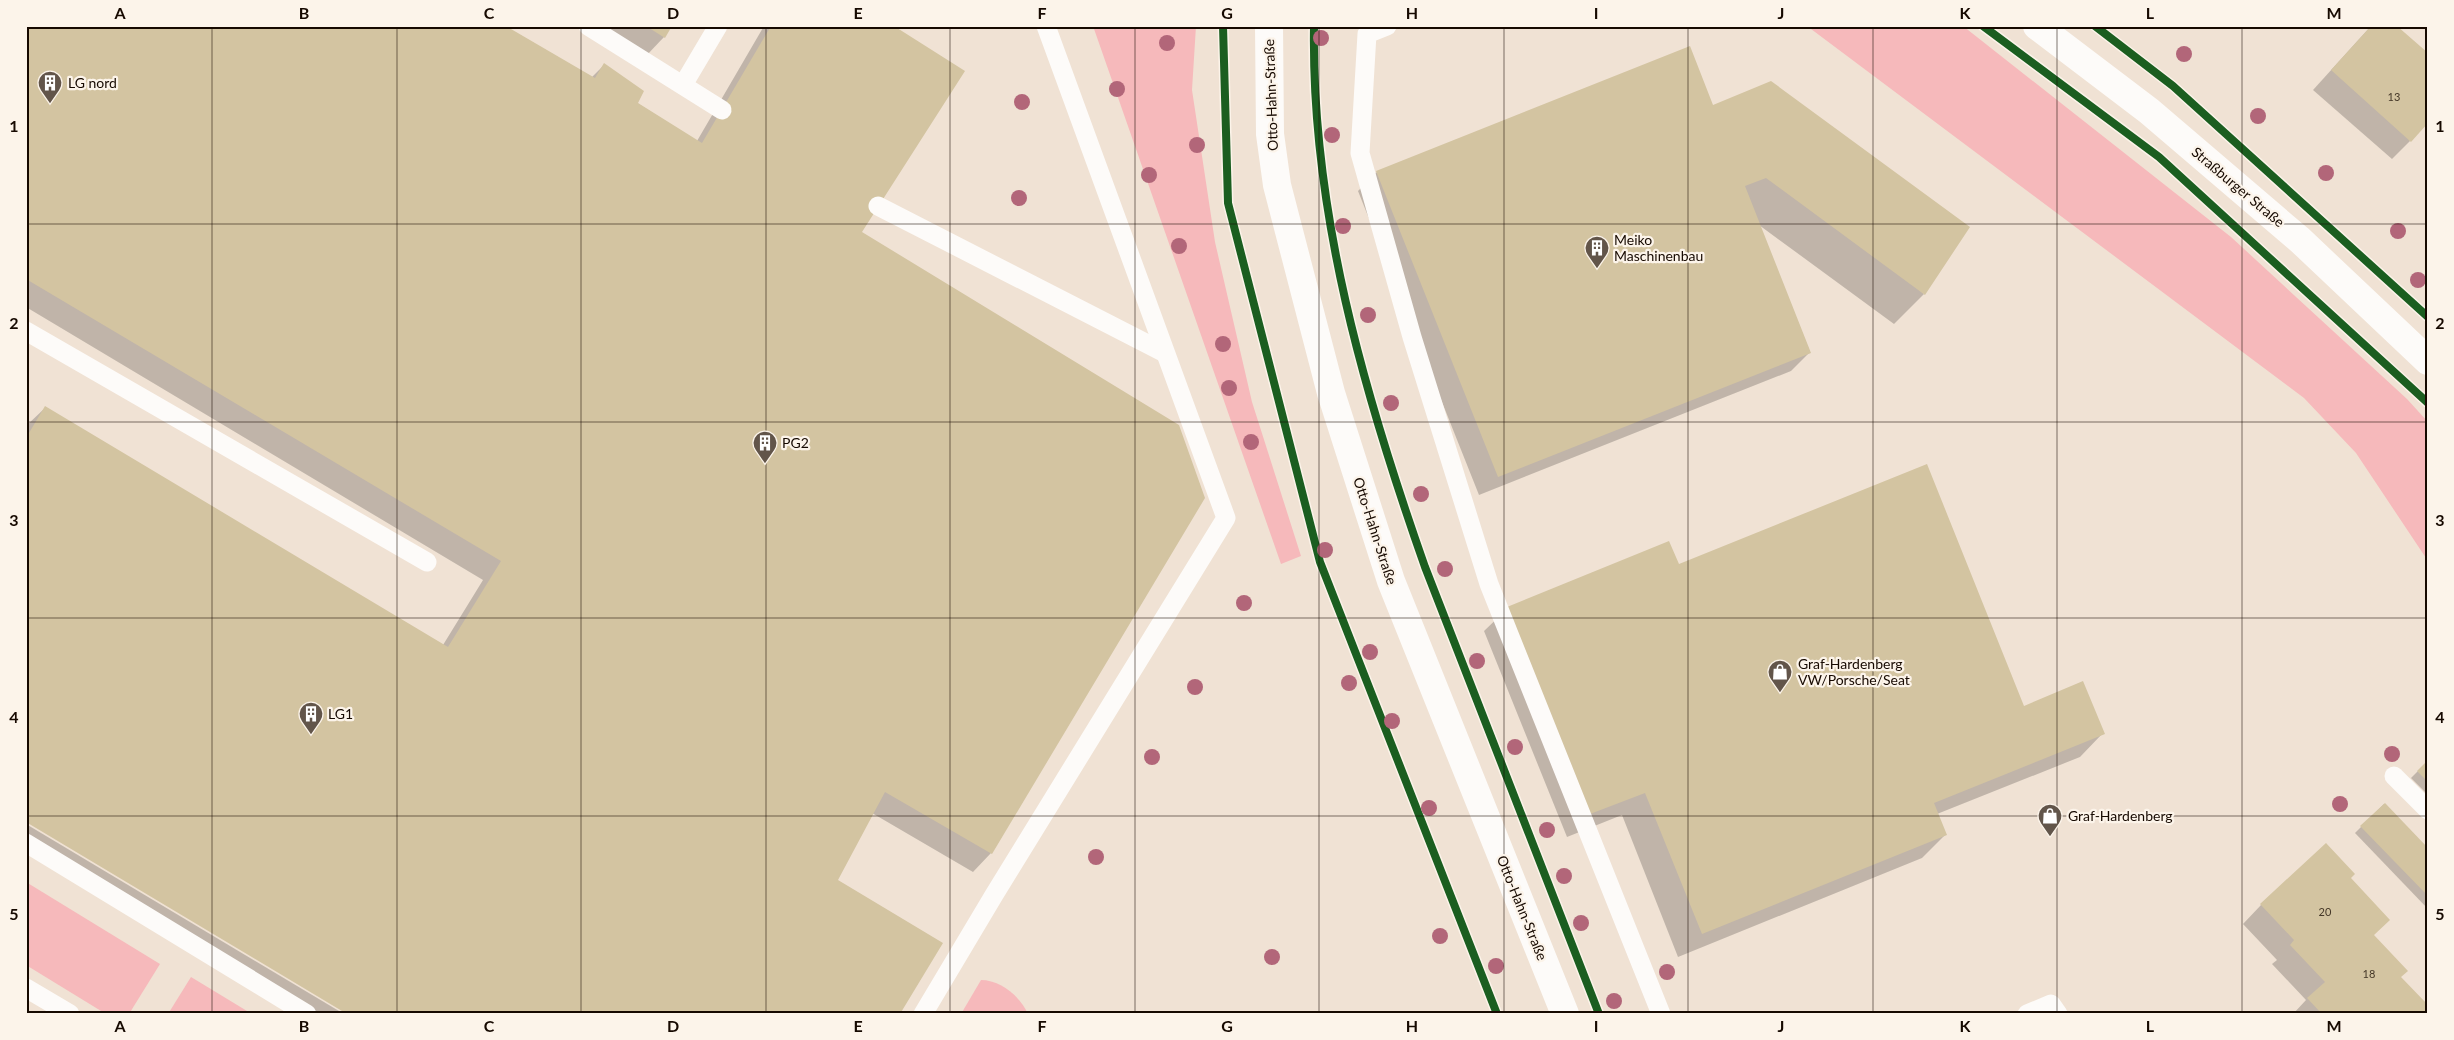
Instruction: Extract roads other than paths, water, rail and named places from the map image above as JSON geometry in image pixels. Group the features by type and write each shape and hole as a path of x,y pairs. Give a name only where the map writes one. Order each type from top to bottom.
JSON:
{"main road":[{"name":"Otto-Hahn-Straße","path":"1269,26 1270,134 1277,186 1331,393 1391,581 1565,1014"},
{"name":"Straßburger Straße","path":"2037,26 2149,111 2285,227 2428,361"}],"lane":[{"path":"588,26 722,110"},
{"path":"683,85 718,26"},
{"path":"923,1014 1226,518 1164,353 1046,26"},
{"path":"1387,26 1368,34 1360,153 1362,162 1412,336 1489,584 1661,1014"},
{"path":"878,206 1164,353"},
{"path":"26,331 427,562"},
{"path":"2394,776 2428,810"},
{"path":"26,843 306,1014"},
{"path":"26,988 70,1014"},
{"path":"2027,1014 2051,1004 2058,1014"}],"place":[{"name":"LG nord","path":"50,104"},
{"name":"Meiko Maschinenbau","path":"1597,269"},
{"name":"PG2","path":"765,464"},
{"name":"Graf-Hardenberg VW/Porsche/Seat","path":"1780,693"},
{"name":"LG1","path":"311,735"},
{"name":"Graf-Hardenberg","path":"2050,837"}]}
